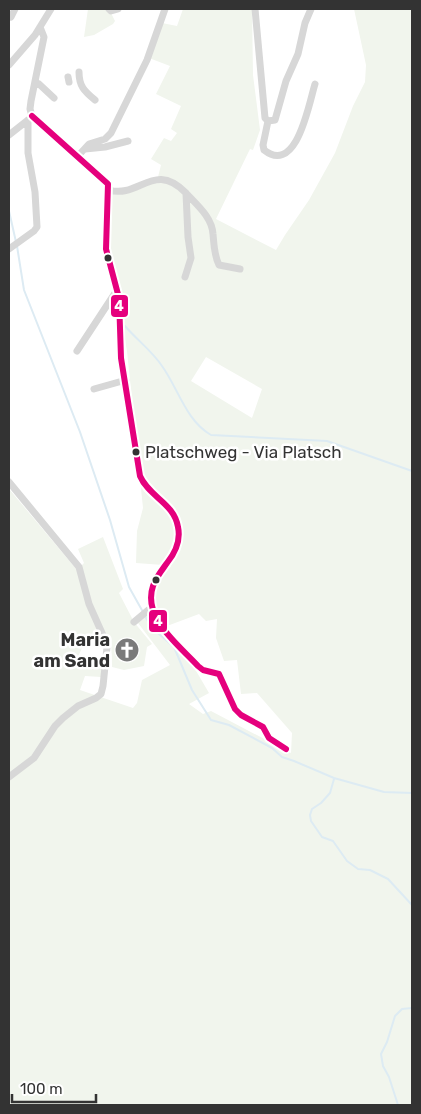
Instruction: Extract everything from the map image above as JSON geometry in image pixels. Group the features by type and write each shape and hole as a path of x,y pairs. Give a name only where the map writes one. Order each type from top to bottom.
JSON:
{"street":[{"path":"11,17 14,9"},
{"path":"9,65 40,28 51,9"},
{"path":"109,9 118,9"},
{"path":"76,157 89,144 105,139 112,133 147,60 165,9"},
{"path":"255,9 265,118 268,121 263,145 264,150 278,156 283,156 300,135 315,84"},
{"path":"268,121 275,120 286,81 298,54 305,23 311,9"},
{"path":"11,248 34,231 37,224 35,192 28,153 30,109 44,37 40,28"},
{"path":"79,72 79,82 82,89 95,100"},
{"path":"39,84 54,98"},
{"path":"9,135 30,118"},
{"path":"30,118 107,182 109,190 106,249 119,298 121,351 140,476 146,486 172,511 179,529 178,543 173,556 153,587 150,609 162,627 198,666 204,670 219,674 235,709 262,727 269,738 286,749"},
{"path":"85,149 105,148 128,141"},
{"path":"109,190 123,192 151,181 164,179 176,184 209,218 214,234 213,246 219,265 240,269"},
{"path":"185,276 190,258 186,193"},
{"path":"77,352 117,290"},
{"path":"94,388 126,380"},
{"path":"9,482 79,567 90,604 106,642 104,686 100,694 96,698 78,706 63,718 55,726 34,758 9,778"},
{"path":"136,621 150,609"}],"shaded area":[{"path":"88,9 109,9 115,21 94,35 84,37"},
{"path":"183,9 252,9 253,75 260,130 253,150 250,149 216,219 276,250 309,200 335,153 353,106 365,82 366,65 354,9 412,9 412,1105 9,1105 9,489 77,570 84,563 78,549 103,537 123,589 119,593 134,622 152,644 147,647 144,666 124,670 112,667 111,637 102,639 99,636 88,635 77,659 102,667 101,677 85,676 80,690 133,708 137,703 142,680 170,665 138,623 151,612 159,626 195,669 209,693 189,704 203,714 211,711 291,753 292,733 257,693 241,694 237,660 224,661 216,638 217,619 206,621 199,614 167,626 163,624 154,601 154,595 163,565 136,563 137,531 143,508 127,351 108,246 111,194 122,194 157,181 161,165 151,159 164,138 171,141 177,133 171,129 181,106 156,94 170,66 149,58 162,23 177,26","holes":["206,357 262,389 252,418 191,381"]}],"waterway":[{"path":"9,211 16,242"},
{"path":"17,246 24,290 80,432 110,520 129,587 143,612"},
{"path":"125,326 158,361 189,413 202,429 211,435 327,441 412,471"},
{"path":"145,616 151,627 174,647 192,690 211,720 229,725 272,748 282,757 334,778 384,792 412,793"},
{"path":"334,779 330,793 312,809 311,821 322,837 333,841 347,861 358,869 370,870 388,879 412,905"},
{"path":"398,1105 389,1077 383,1066 381,1054 395,1016 402,1009 412,1008"}],"transit line":[{"name":"4","path":"32,116 108,184 106,249 119,298 121,358 140,476 149,489 172,512 179,532 175,551 153,586 151,598 157,620 198,666 203,670 219,674 235,709 241,715 263,727 269,738 286,749"}],"place":[{"name":"Platschweg - Via Platsch","path":"136,452"},
{"name":"Maria am Sand","path":"127,650"}]}
